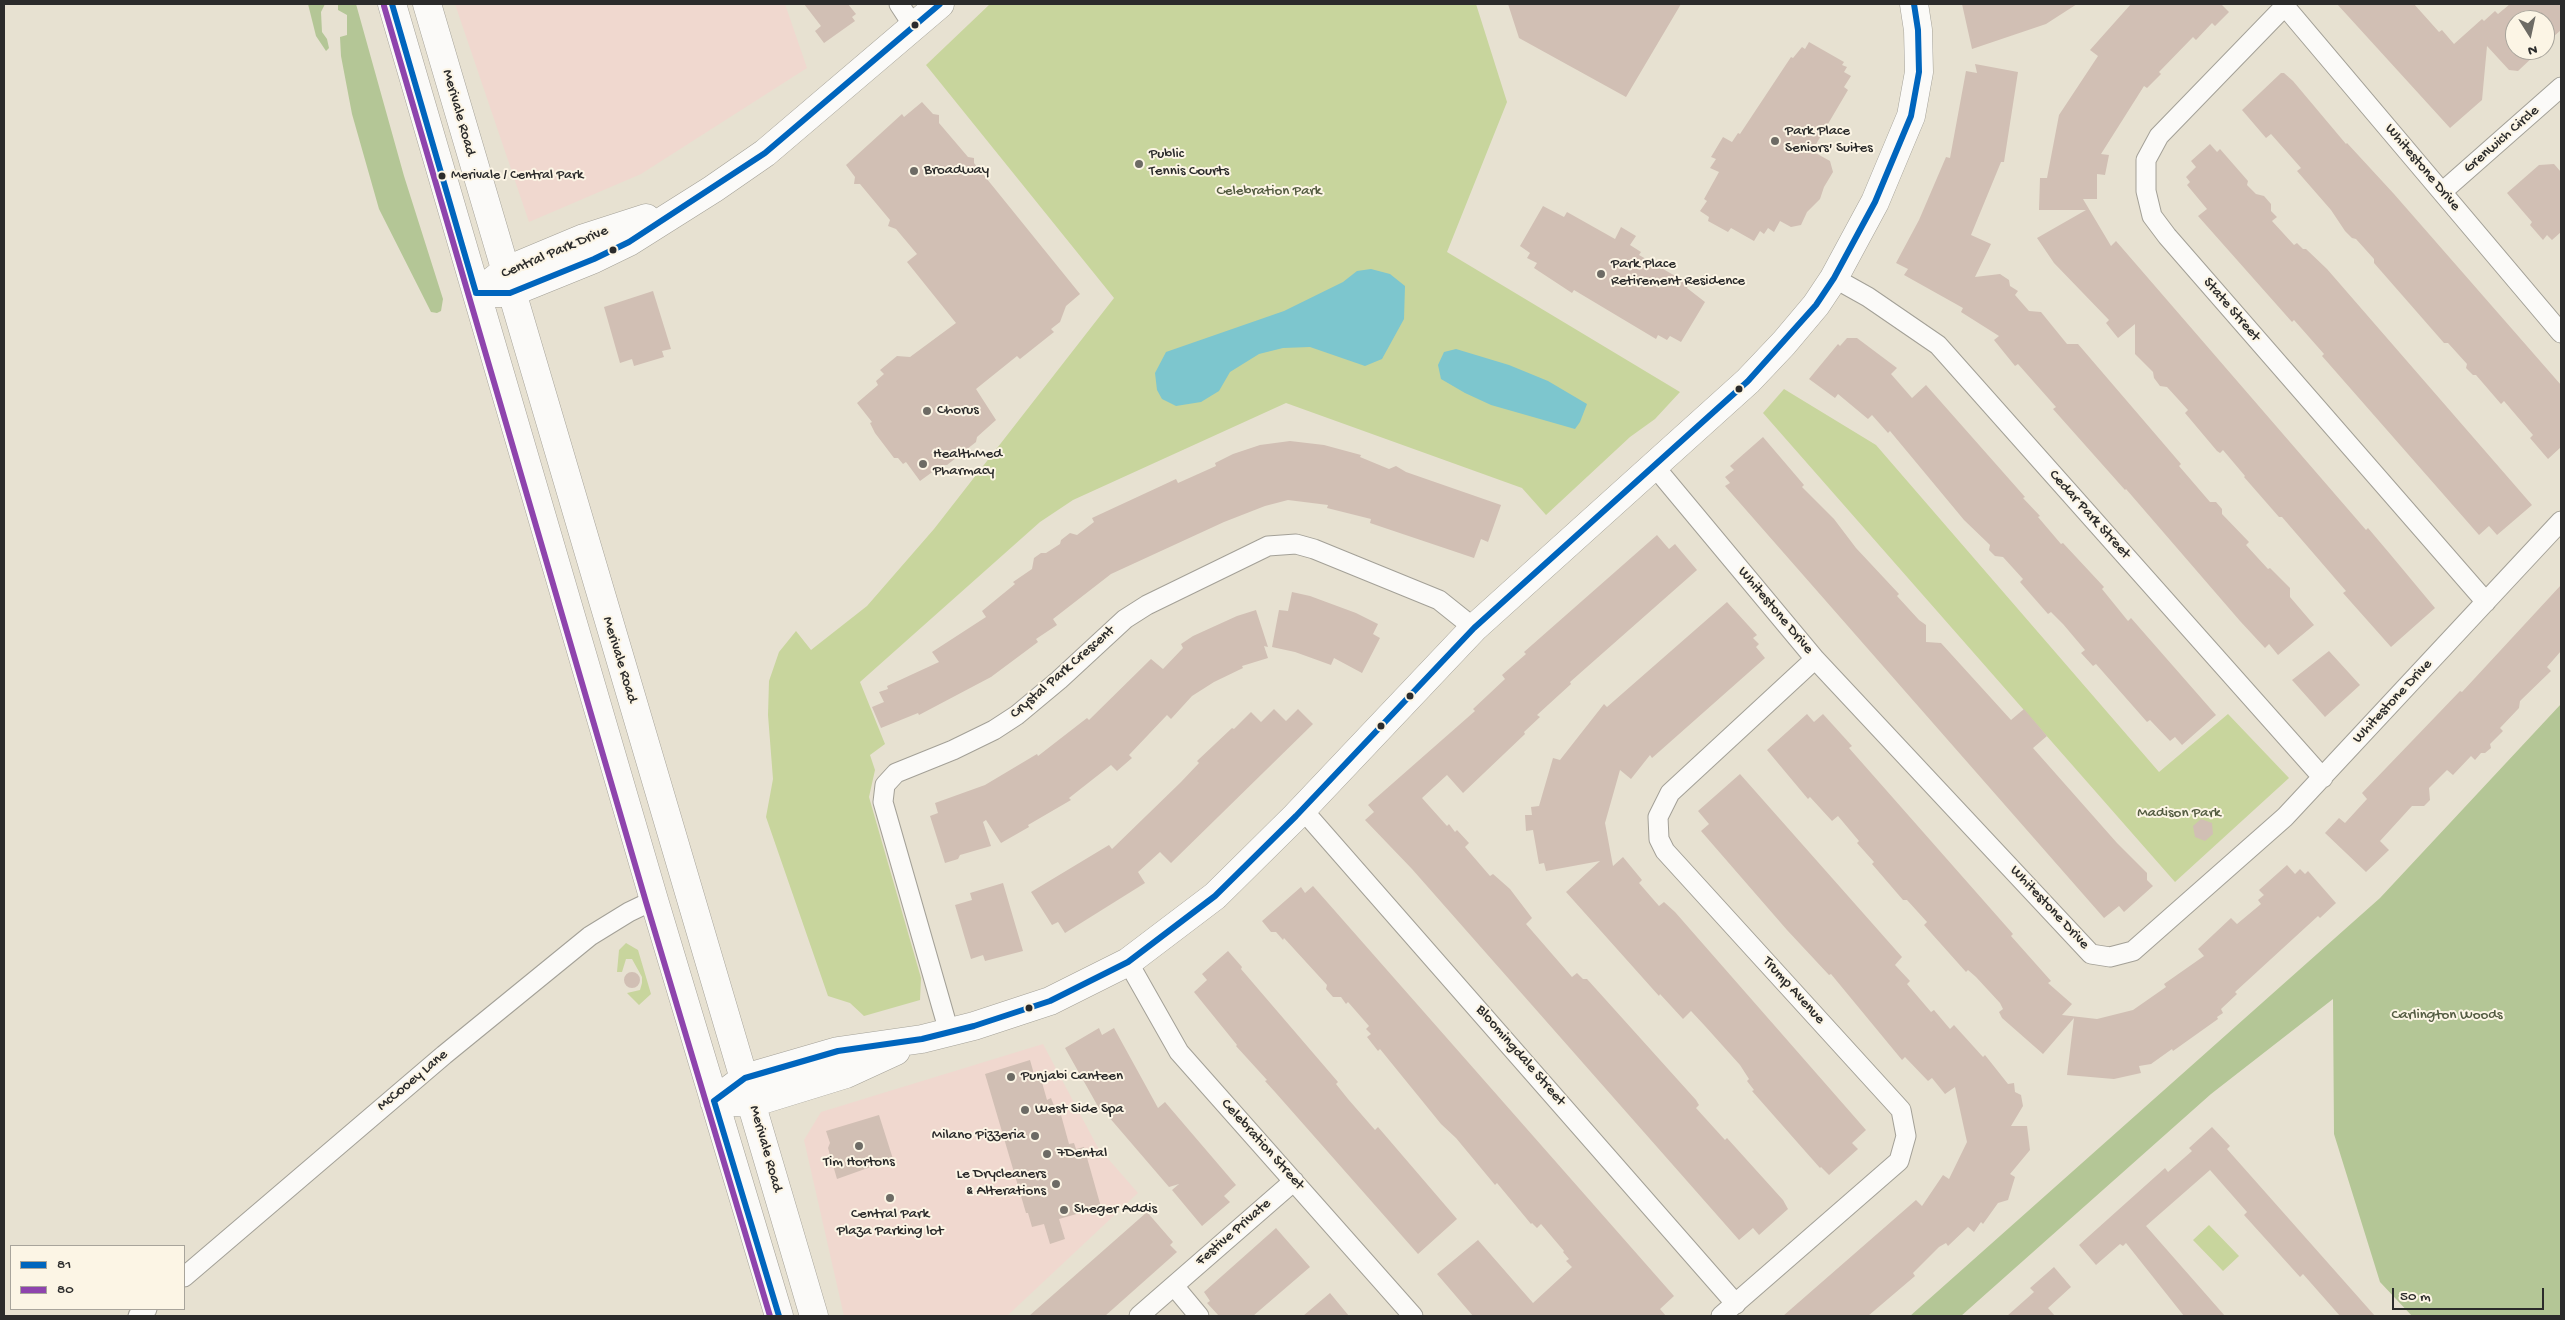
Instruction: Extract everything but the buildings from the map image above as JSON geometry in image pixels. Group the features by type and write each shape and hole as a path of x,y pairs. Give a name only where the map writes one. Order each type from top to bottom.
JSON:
{"main road":[{"path":"392,4 654,900 779,1316"},
{"name":"Merivale Road","path":"427,4 507,282 814,1316"},
{"name":"Central Park Drive","path":"476,294 507,282 594,259 629,242 764,153 914,28 940,4"},
{"path":"714,1101 748,1090 838,1051 922,1039 1024,1011 1074,990 1128,962 1215,896 1302,809 1474,628 1655,467 1774,355 1816,305 1834,278 1879,195 1911,116 1919,72 1918,30 1914,4"}],"street":[{"path":"899,4 914,28"},
{"name":"Whitestone Drive","path":"2284,5 2561,332"},
{"name":"State Street","path":"2284,5 2159,136 2146,160 2146,191 2152,216 2167,236 2486,602"},
{"name":"Grenwich Circle","path":"2442,192 2561,87"},
{"name":"Cedar Park Street","path":"1834,278 1868,297 1938,345 2323,778"},
{"name":"Whitestone Drive","path":"1655,467 1815,658 2091,954 2110,957 2133,951 2285,817 2561,521"},
{"name":"Crystal Park Crescent","path":"948,1032 885,812 885,785 896,773 953,750 1002,725 1059,680 1125,619 1147,605 1268,546 1296,544 1314,549 1439,600 1474,628"},
{"name":"Trump Avenue","path":"1721,1316 1899,1161 1906,1136 1901,1110 1665,851 1659,839 1658,817 1670,793 1815,658"},
{"name":"Bloomingdale Street","path":"1302,809 1736,1304"},
{"name":"McCooey Lane","path":"185,1276 444,1055 590,936 629,912 654,900"},
{"name":"Celebration Street","path":"1128,962 1179,1052 1413,1316"},
{"name":"Festive Private","path":"1139,1316 1294,1181"},
{"path":"1174,1286 1199,1316"}],"shaded area":[{"path":"455,4 785,4 807,68 641,174 529,222"},
{"path":"1043,1044 1097,1146 1138,1193 1007,1316 844,1316 804,1140 821,1112"}],"green space":[{"path":"308,4 325,4 321,12 322,32 327,39 329,48 326,51 316,36"},
{"path":"338,4 356,4 404,176 443,299 441,311 437,313 431,312 379,209 352,114 341,56 340,37 347,35 347,15 338,10"},
{"name":"Celebration Park","path":"990,4 1476,4 1507,102 1447,252 1680,392 1655,419 1630,437 1546,515 1522,488 1286,403 1073,500 1040,522 860,682 885,744 870,755 875,770 869,797 921,978 920,1000 864,1016 850,1003 828,996 766,817 773,779 768,715 769,681 779,652 796,631 811,650 867,606 934,529 1114,298 926,65"},
{"name":"Madison Park","path":"1784,389 1876,445 2159,772 2228,714 2289,778 2175,882 1763,413"},
{"name":"Carlington Woods","path":"2561,704 2561,1316 2412,1316 2380,1282 2334,1134 2333,999 2211,1094 1961,1316 1910,1316 2380,898"},
{"path":"626,943 638,950 651,994 639,1005 627,993 640,990 642,983 642,977 632,959 626,959 622,972 617,972 619,950"},
{"path":"2209,1225 2239,1256 2223,1271 2193,1240"}],"water":[{"path":"1371,269 1390,274 1405,286 1404,319 1382,359 1365,366 1310,347 1283,348 1259,354 1230,372 1219,391 1201,402 1176,406 1162,399 1157,390 1155,373 1166,352 1284,311 1343,282 1357,271"},
{"path":"1456,349 1509,365 1548,381 1587,404 1580,422 1575,429 1491,405 1441,379 1438,365 1444,352"}],"transit line":[{"name":"81","path":"392,4 476,293"},
{"name":"81","path":"476,293 510,293 594,259 629,242 765,153 940,4"},
{"name":"81","path":"714,1101 745,1078 838,1051 922,1039 974,1026 1050,1001 1128,962 1215,896 1296,816 1474,628 1748,381 1816,305 1834,278 1875,202 1911,116 1919,72 1918,30 1914,4"},
{"name":"80","path":"384,6 646,902 770,1316"},
{"name":"81","path":"714,1101 779,1316"}],"place":[{"name":"Park Place Seniors' Suites","path":"1775,141"},
{"name":"Public Tennis Courts","path":"1139,164"},
{"name":"Broadway","path":"914,171"},
{"name":"Merivale / Central Park","path":"442,176"},
{"name":"Park Place Retirement Residence","path":"1601,274"},
{"name":"Chorus","path":"927,411"},
{"name":"HealthMed Pharmacy","path":"923,464"},
{"name":"Punjabi Canteen","path":"1011,1077"},
{"name":"West Side Spa","path":"1025,1110"},
{"name":"Milano Pizzeria","path":"1035,1136"},
{"name":"Tim Hortons","path":"859,1146"},
{"name":"7Dental","path":"1047,1154"},
{"name":"Le Drycleaners & Alterations","path":"1056,1184"},
{"name":"Central Park Plaza Parking lot","path":"890,1198"},
{"name":"Sheger Addis","path":"1064,1210"}]}
